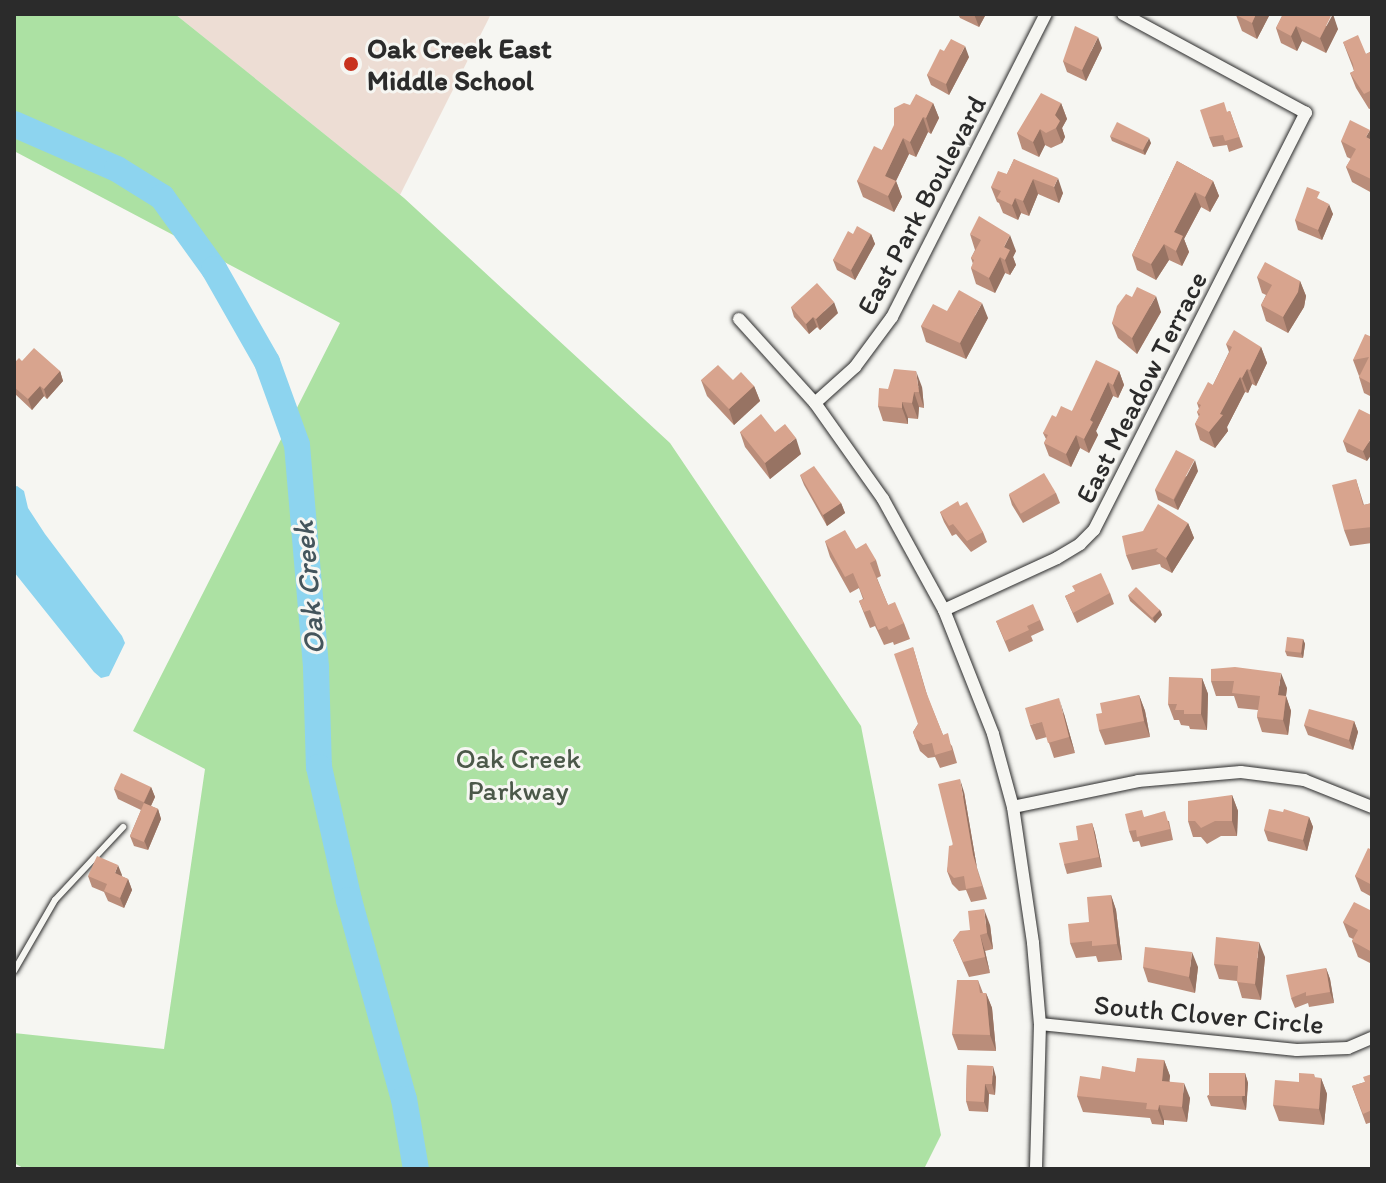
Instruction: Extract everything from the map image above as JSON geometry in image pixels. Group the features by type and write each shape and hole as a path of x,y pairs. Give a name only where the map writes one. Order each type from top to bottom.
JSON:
{"street":[{"name":"East Park Boulevard","path":"815,403 855,367 892,317 1046,14"},
{"name":"East Meadow Terrace","path":"944,610 1057,558 1080,544 1094,530 1306,113 1123,14"},
{"path":"739,319 815,403 883,499 944,610 993,734 1013,807 1024,869 1040,1024 1036,1169"},
{"path":"1013,807 1138,781 1241,772 1304,780 1372,807"},
{"name":"South Clover Circle","path":"1040,1024 1297,1050 1348,1048 1372,1038"}],"lane":[{"path":"14,971 55,900 123,827"}],"shaded area":[{"name":"Oak Creek East Middle School","path":"175,14 491,14 400,195"}],"green space":[{"name":"Oak Creek Parkway","path":"14,14 175,14 404,198 670,443 861,726 941,1135 924,1169 25,1169 14,1163 14,1033 164,1049 205,769 133,731 340,323 14,151"}],"water":[{"path":"14,487 24,491 28,508 45,534 122,636 125,643 109,676 101,678 94,672 14,572"}],"building":[{"path":"1237,14 1256,14 1252,23"},
{"path":"1283,14 1332,14 1320,38 1296,26 1291,36 1276,28"},
{"path":"1075,26 1098,37 1082,70 1063,61"},
{"path":"1358,35 1366,54 1372,51 1372,90 1364,94 1350,73 1354,71 1353,64 1343,42"},
{"path":"951,39 965,46 946,84 927,75 940,49 944,51"},
{"path":"1041,93 1061,103 1055,115 1060,121 1056,128 1046,133 1040,129 1033,142 1017,133"},
{"path":"916,94 933,103 910,142 903,138 885,176 896,181 888,196 857,181 874,146 882,150 894,125 894,108 904,103 910,105"},
{"path":"1224,102 1239,137 1225,141 1223,135 1209,137 1200,110"},
{"path":"1350,120 1370,130 1366,137 1372,140 1371,179 1346,167 1356,149 1341,141"},
{"path":"1117,122 1149,138 1143,150 1110,136"},
{"path":"1014,159 1058,178 1054,187 1033,179 1023,201 1015,198 1012,205 997,198 1001,191 991,187 998,171 1007,174"},
{"path":"1177,161 1213,181 1205,197 1195,192 1174,232 1183,236 1176,251 1164,244 1151,264 1132,255"},
{"path":"1307,187 1320,192 1317,198 1329,204 1318,230 1295,220"},
{"path":"979,216 1010,235 1004,247 1010,250 1005,260 1000,257 989,278 971,268 974,260 971,258 981,240 970,234"},
{"path":"857,226 871,234 851,270 833,260 848,231 853,234"},
{"path":"1265,262 1300,281 1298,292 1283,317 1261,305 1272,285 1257,277"},
{"path":"817,283 834,302 806,324 791,307"},
{"path":"1137,287 1156,296 1132,338 1112,323 1117,306 1126,294 1132,297"},
{"path":"959,290 982,303 960,343 921,326 933,304 947,311"},
{"path":"1234,330 1261,347 1250,370 1247,369 1240,377 1220,414 1223,415 1209,432 1195,424 1201,405 1197,403 1208,382 1213,385 1232,347 1226,344"},
{"path":"1365,334 1372,337 1372,384 1359,377 1369,357 1353,360"},
{"path":"34,348 60,371 44,389 40,386 28,399 14,387 14,363 19,358 22,361"},
{"path":"1096,360 1119,371 1113,385 1108,382 1084,439 1076,435 1066,454 1044,443 1048,435 1043,433 1052,415 1056,417 1061,406 1072,411"},
{"path":"718,365 733,380 741,372 754,386 729,409 701,380"},
{"path":"894,369 916,371 919,392 914,392 912,403 902,402 902,408 878,406 879,388 888,389"},
{"path":"1359,409 1372,413 1372,437 1363,451 1343,441"},
{"path":"761,414 775,432 785,424 796,438 765,463 740,432"},
{"path":"1176,450 1195,460 1173,500 1155,490"},
{"path":"814,466 841,503 823,515 800,475"},
{"path":"1044,473 1056,493 1021,514 1009,494"},
{"path":"1356,479 1363,505 1372,503 1372,527 1344,530 1332,485"},
{"path":"958,501 960,506 967,502 983,532 967,541 953,524 949,526 940,512"},
{"path":"1158,504 1188,523 1166,558 1156,551 1158,548 1126,555 1122,536 1143,531"},
{"path":"845,530 856,549 866,543 876,560 870,563 888,605 895,602 904,623 889,630 887,626 878,630 870,610 864,612 859,601 864,599 853,573 845,577 825,541"},
{"path":"1101,573 1110,593 1073,613 1065,596 1075,591 1072,586"},
{"path":"1136,587 1160,610 1152,618 1128,595"},
{"path":"1033,604 1040,620 1027,626 1029,630 1005,641 996,621"},
{"path":"1287,637 1303,639 1301,653 1285,651"},
{"path":"913,647 925,689 943,735 948,733 952,750 935,755 932,743 923,745 915,738 913,732 918,724 894,654"},
{"path":"1235,667 1281,673 1278,695 1286,696 1283,720 1257,717 1260,696 1232,693 1234,681 1211,681 1211,669"},
{"path":"1169,677 1202,678 1201,714 1184,714 1184,710 1175,710 1177,704 1168,704"},
{"path":"1139,695 1144,721 1099,730 1096,714 1102,713 1100,703"},
{"path":"1059,698 1069,737 1048,743 1042,722 1030,725 1025,708"},
{"path":"1309,709 1354,721 1349,740 1304,725"},
{"path":"121,773 151,787 144,802 114,788"},
{"path":"960,779 973,855 982,886 966,889 964,876 954,878 947,871 949,846 953,845 938,784"},
{"path":"1232,795 1232,821 1215,821 1201,828 1195,821 1188,821 1188,801"},
{"path":"144,803 158,809 144,842 130,836"},
{"path":"1269,809 1283,812 1284,809 1309,817 1303,840 1264,830"},
{"path":"1142,810 1144,817 1165,811 1170,829 1137,837 1136,830 1129,831 1125,814"},
{"path":"1092,823 1099,857 1064,864 1059,843 1078,840 1076,826"},
{"path":"1368,848 1372,850 1372,885 1355,876"},
{"path":"97,856 118,865 115,873 128,879 120,898 104,891 107,884 88,876"},
{"path":"1111,895 1117,944 1092,946 1092,941 1070,943 1068,924 1089,922 1087,897"},
{"path":"1354,902 1372,911 1372,952 1352,941 1358,930 1343,922"},
{"path":"984,909 987,933 980,935 985,957 963,962 953,940 960,931 970,930 968,911"},
{"path":"1216,937 1259,942 1255,984 1237,982 1238,966 1214,964"},
{"path":"1145,947 1192,952 1189,977 1143,967"},
{"path":"1326,968 1330,992 1306,996 1306,992 1291,998 1286,975"},
{"path":"957,980 978,980 980,993 986,993 990,1035 952,1034"},
{"path":"1137,1058 1164,1060 1162,1081 1184,1083 1182,1107 1159,1105 1158,1110 1146,1109 1147,1103 1077,1096 1080,1076 1100,1079 1102,1066 1135,1072"},
{"path":"967,1065 993,1066 992,1084 985,1084 984,1102 966,1101"},
{"path":"1209,1073 1245,1073 1245,1096 1209,1096"},
{"path":"1299,1073 1321,1078 1319,1109 1273,1105 1275,1080 1299,1082"},
{"path":"1372,1074 1372,1110 1363,1114 1352,1086 1365,1082 1363,1077"}],"waterway":[{"name":"Oak Creek","path":"14,124 117,169 162,197 214,269 267,362 297,445 316,668 319,767 349,900 404,1099 416,1169"}],"place":[{"name":"Oak Creek East Middle School","path":"351,64"}]}
